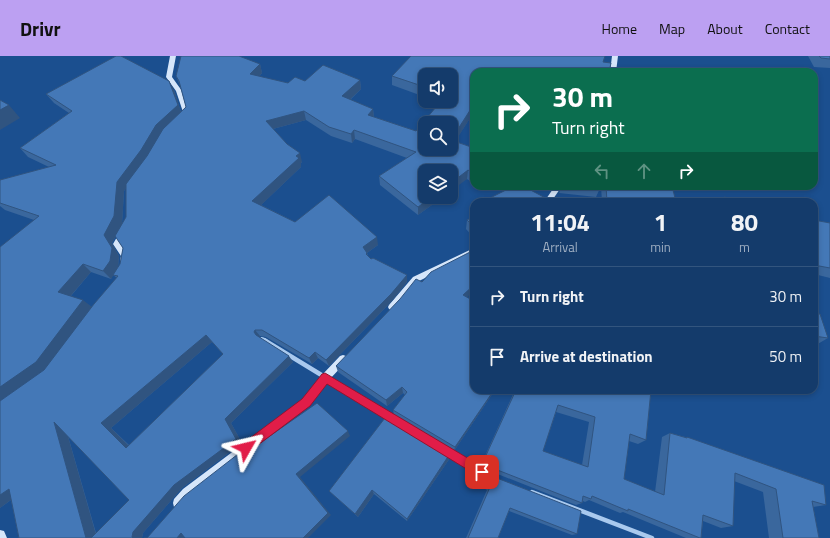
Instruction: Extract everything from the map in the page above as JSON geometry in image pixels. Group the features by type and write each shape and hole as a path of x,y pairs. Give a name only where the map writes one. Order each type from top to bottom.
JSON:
{"street":[{"path":"173,56 169,77 179,91 187,115 182,120"},
{"path":"614,68 615,56"},
{"path":"123,270 125,256 117,244 127,225"},
{"path":"385,315 416,279 470,254"},
{"path":"262,339 400,423"},
{"path":"172,510 187,493 306,402 325,378 347,355"},
{"path":"441,448 490,475"},
{"path":"526,490 652,538"}],"building":[{"path":"116,56 121,56 169,81 178,105 156,125 141,150 117,182 114,216 104,235 112,248 110,261 103,271 83,264 58,292 83,300 36,362 0,387 0,247 39,216 0,203 0,180 56,165 20,148 72,111 46,94"},
{"path":"181,56 239,56 260,64 250,74 288,83 295,77 305,81 323,65 360,80 342,96 373,109 368,115 416,131 418,129 418,156 458,156 458,142 470,147 470,171 468,170 458,178 458,164 418,164 418,204 422,204 418,207 379,176 416,152 354,130 351,134 329,127 304,111 266,121 287,144 300,153 296,156 299,158 252,201 295,222 329,195 377,237 363,247 367,253 366,254 371,259 373,258 407,275 391,294 326,360 315,352 309,358 262,330 255,330 254,332 256,335 289,356 225,419 236,439 174,485 133,532 133,538 91,538 129,500 54,422 86,538 19,538 9,489 0,495 0,401 44,370 94,304 118,276 113,275 120,264 123,248 115,236 126,217 126,184 147,156 163,129 186,107 179,81 176,76","holes":["206,335 223,354 126,448 101,423"]},
{"path":"411,56 605,56 603,62 611,63 610,68 470,68 470,110 458,129 458,116 428,116 435,108 458,108 458,68 418,68 418,85 392,76"},
{"path":"819,56 830,56 830,59 821,58"},
{"path":"0,100 9,105 0,110"},
{"path":"506,190 530,190 546,198 490,198"},
{"path":"606,190 673,190 675,198 607,198"},
{"path":"818,221 830,223 830,268 818,266"},
{"path":"470,252 470,289 463,295 470,299 470,394 491,394 455,447 393,410 407,392 402,387 386,400 336,366 400,299 416,279 422,282 431,272"},
{"path":"818,314 820,314 828,338 818,337"},
{"path":"514,394 651,394 646,440 630,434 624,479 664,495 670,433 687,437 824,485 826,505 812,501 819,538 783,538 776,489 735,473 733,526 703,515 700,538 592,496 591,499 583,496 582,503 482,464","holes":["558,405 595,417 588,467 543,451"]},
{"path":"317,403 348,431 296,474 328,513 303,538 185,538 181,533 177,538 147,538 184,496 242,451 244,454"},
{"path":"388,414 451,452 407,519 372,490 355,514 329,491"},
{"path":"479,471 581,511 577,534 510,508 498,538 468,538 490,487 475,479"}],"route":[{"path":"246,448 306,402 325,378 482,472"}]}
